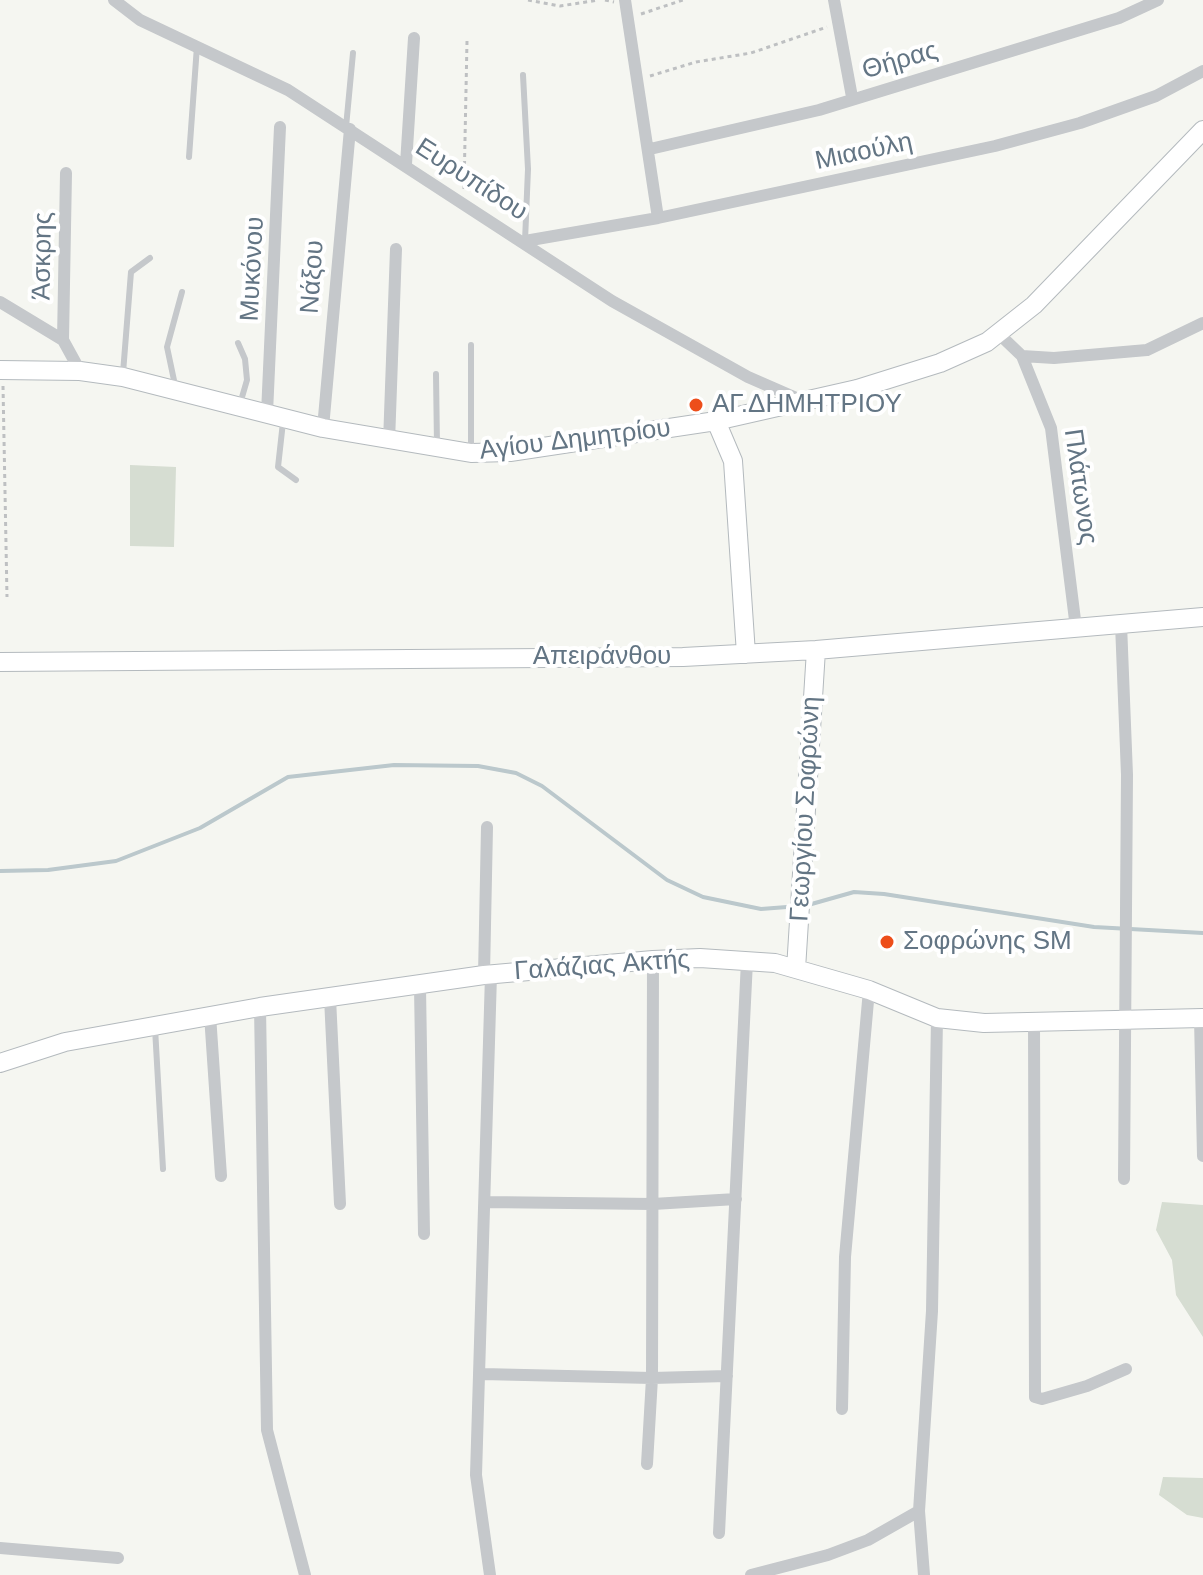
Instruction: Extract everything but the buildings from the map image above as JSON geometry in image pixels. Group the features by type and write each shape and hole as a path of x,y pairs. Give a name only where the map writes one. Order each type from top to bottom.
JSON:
{"street":[{"name":"Ευρυπίδου","path":"114,0 140,20 288,90 406,164 462,205 525,241 612,301 748,377 803,401"},
{"path":"625,0 650,149 658,218"},
{"path":"834,0 852,97"},
{"name":"Θήρας","path":"650,149 819,110 852,97 1119,18 1158,0"},
{"path":"406,164 414,38"},
{"name":"Μιαούλη","path":"525,241 658,218 995,146 1156,96 1203,71"},
{"name":"Μυκόνου","path":"275,416 280,127"},
{"name":"Νάξου","path":"323,428 348,128"},
{"name":"Αγίου Δημητρίου","path":"2,370 80,371 123,377 323,428 389,442 471,453 510,452 716,421 803,401 940,363 999,334 1053,286 1203,130"},
{"name":"Άσκρης","path":"63,340 66,173"},
{"path":"389,442 396,249"},
{"path":"0,302 63,340 80,371"},
{"path":"999,334 1022,356 1054,358 1147,350 1203,323"},
{"name":"Πλάτωνος","path":"1022,356 1051,428 1076,628"},
{"path":"716,421 733,461 746,654"},
{"name":"Απειράνθου","path":"0,662 617,658 746,654 1203,617"},
{"path":"1121,624 1127,775 1124,1179"},
{"name":"Γεωργίου Σοφρώνη","path":"796,969 816,650"},
{"path":"487,827 485,1202 482,1374 476,1475 490,1575"},
{"path":"647,1464 652,1378 653,960"},
{"name":"Γαλάζιας Ακτής","path":"0,1063 52,1046 155,1024 260,1007 420,987 488,975 653,960 747,961 796,969 869,990 937,1018 984,1023 1202,1018"},
{"path":"719,1533 747,961"},
{"path":"420,987 424,1234"},
{"path":"842,1409 845,1257 869,990"},
{"path":"330,998 340,1204"},
{"path":"260,1007 267,1430 305,1575"},
{"path":"210,1015 221,1176"},
{"path":"924,1575 919,1511 932,1311 937,1018"},
{"path":"1202,1018 1203,1156"},
{"path":"1034,1021 1035,1397 1042,1399 1087,1386 1126,1369"},
{"path":"485,1202 653,1204 736,1199"},
{"path":"482,1374 652,1378 727,1376"},
{"path":"751,1575 769,1574 868,1540 919,1511"},
{"path":"0,1548 118,1558"}],"lane":[{"path":"189,157 197,46"},
{"path":"348,128 353,53"},
{"path":"523,75 528,169 525,241"},
{"path":"123,377 131,272 150,258"},
{"path":"176,389 167,347 182,292"},
{"path":"238,343 245,359 247,380 239,407"},
{"path":"471,345 471,453"},
{"path":"436,374 437,449"},
{"path":"275,416 278,467 296,480"},
{"path":"155,1024 163,1169"}],"path":[{"path":"528,0 560,6 599,0"},
{"path":"630,18 683,0"},
{"path":"639,80 696,62 751,53 837,24"},
{"path":"462,205 467,41"},
{"path":"2,370 7,597"}],"shaded area":[{"path":"130,465 176,467 174,547 130,546"},
{"path":"1162,1202 1203,1205 1203,1337 1176,1295 1172,1260 1156,1230"},
{"path":"1163,1477 1203,1478 1203,1518 1187,1515 1159,1495"}],"waterway":[{"path":"0,871 48,870 116,861 200,828 288,777 394,765 478,766 516,773 542,786 667,880 703,897 761,909 787,907"},
{"path":"808,905 854,892 884,894 1094,927 1203,933"}],"place":[{"name":"ΑΓ.ΔΗΜΗΤΡΙΟΥ","path":"696,405"},
{"name":"Σοφρώνης SM","path":"887,942"}]}
